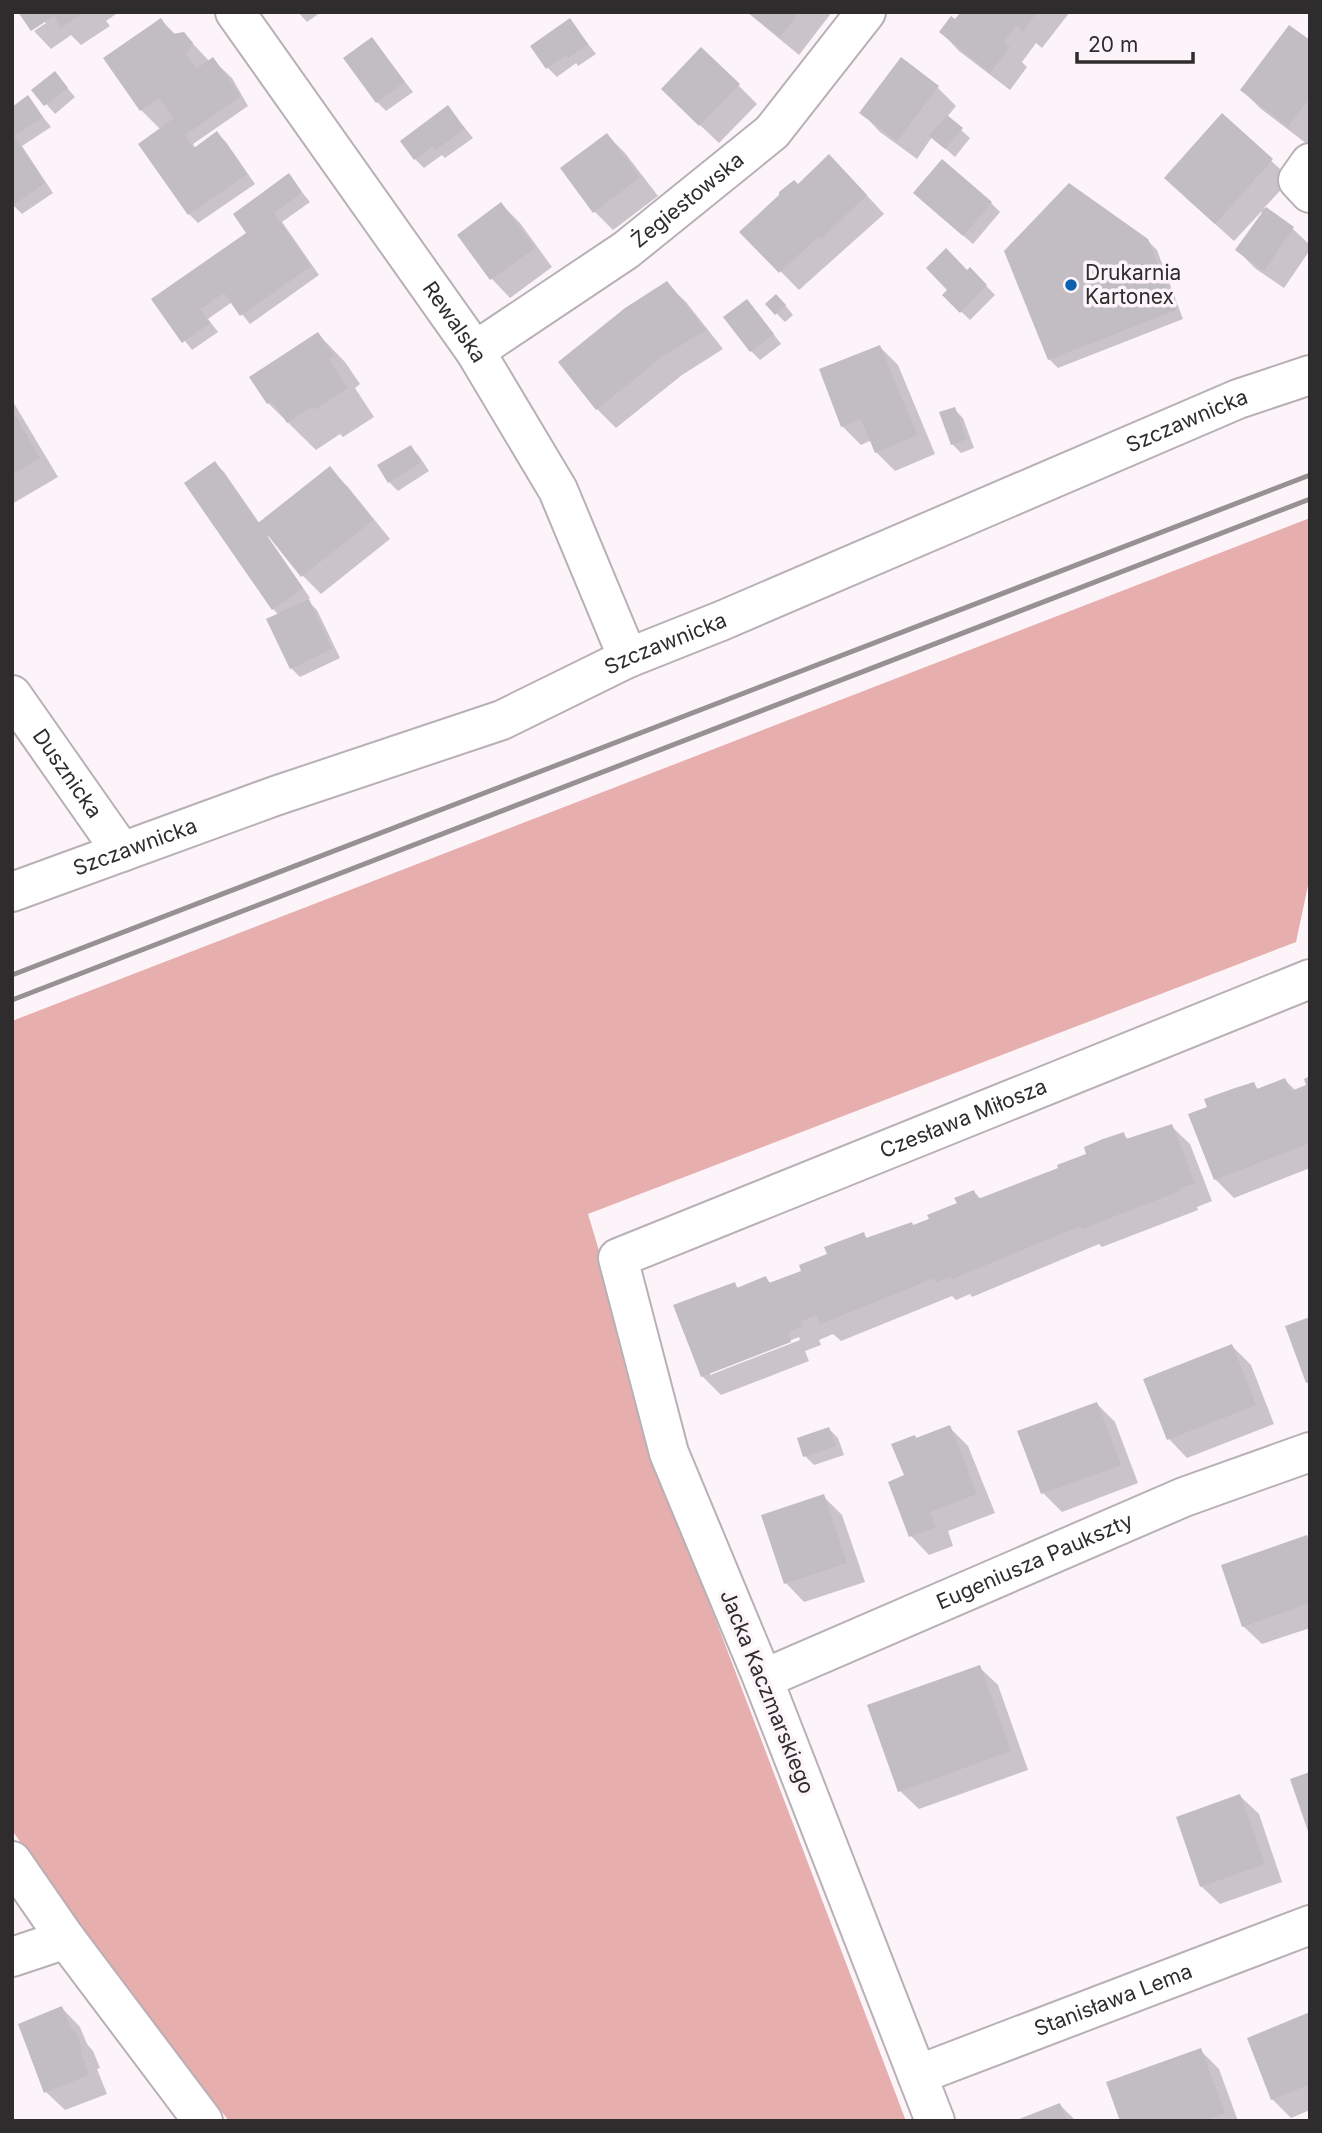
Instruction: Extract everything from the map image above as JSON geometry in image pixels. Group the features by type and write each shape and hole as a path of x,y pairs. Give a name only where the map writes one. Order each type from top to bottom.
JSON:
{"street":[{"name":"Rewalska","path":"235,12 475,351 558,490 628,658"},
{"name":"Żegiestowska","path":"475,351 626,250 772,132 866,12"},
{"path":"1310,163 1298,180 1310,193"},
{"name":"Szczawnicka","path":"12,892 275,796 502,720 628,658 721,621 1238,399 1310,375"},
{"name":"Dusznicka","path":"12,695 122,852"},
{"name":"Czesława Miłosza","path":"618,1258 1310,979"},
{"name":"Jacka Kaczmarskiego","path":"618,1258 669,1453 763,1679 935,2121"},
{"name":"Eugeniusza Paukszty","path":"763,1679 1184,1497 1310,1452"},
{"path":"12,1861 203,2121"},
{"name":"Stanisława Lema","path":"917,2074 1310,1926"},
{"path":"12,1957 66,1938"}],"shaded area":[{"path":"1310,518 1310,876 1296,942 588,1214 688,1547 906,2121 229,2121 75,1921 12,1830 12,1021"}],"building":[{"path":"18,12 84,12 61,28 54,16 31,31"},
{"path":"747,12 799,12 780,37"},
{"path":"961,12 1037,12 1023,31 1016,26 1004,42 1010,47 990,73 939,32 951,16 955,19"},
{"path":"161,18 172,34 184,32 193,43 186,54 196,69 213,57 241,96 185,135 194,148 217,131 247,174 188,215 138,144 174,118 159,98 140,111 103,58"},
{"path":"570,18 588,44 546,69 530,46"},
{"path":"1289,25 1310,40 1310,97 1288,127 1240,90"},
{"path":"372,37 405,82 376,103 343,58"},
{"path":"701,47 740,84 699,126 661,89"},
{"path":"901,57 939,86 897,141 859,113"},
{"path":"55,71 68,88 44,106 31,90"},
{"path":"28,95 43,117 14,136 45,183 12,206 12,107"},
{"path":"448,105 465,129 435,150 432,147 414,160 400,141"},
{"path":"1222,113 1273,159 1215,224 1164,178"},
{"path":"947,115 963,128 945,149 929,136"},
{"path":"607,133 640,177 593,213 560,168"},
{"path":"829,154 867,195 821,239 819,236 779,273 739,232 779,195 779,192 794,180 798,184"},
{"path":"942,159 992,202 963,236 913,193"},
{"path":"289,173 302,192 274,213 311,266 240,316 224,293 200,309 210,323 182,343 151,299 246,233 233,214"},
{"path":"1069,183 1148,239 1176,310 1048,360 1004,251"},
{"path":"501,202 535,248 490,280 457,235"},
{"path":"1266,207 1294,227 1264,271 1235,250"},
{"path":"946,248 967,270 970,267 987,285 960,313 942,295 947,290 926,268"},
{"path":"667,281 706,330 663,356 596,410 558,362 625,308"},
{"path":"776,294 786,305 775,315 765,304"},
{"path":"747,299 774,334 750,352 723,317"},
{"path":"318,332 334,356 329,359 348,388 314,410 312,406 287,423 272,401 267,404 249,377"},
{"path":"880,345 917,435 875,453 861,419 841,427 819,369"},
{"path":"955,407 967,439 951,445 939,412"},
{"path":"12,410 40,458 12,474"},
{"path":"411,445 421,462 388,483 377,465"},
{"path":"215,461 303,588 272,610 184,483"},
{"path":"330,466 373,520 301,577 258,523"},
{"path":"309,599 332,649 290,669 266,619"},
{"path":"1310,1076 1310,1143 1214,1180 1188,1114 1207,1107 1204,1099 1254,1082 1257,1089 1285,1078 1291,1091 1306,1085 1304,1079"},
{"path":"1172,1124 1195,1183 1082,1229 1080,1226 952,1279 951,1276 936,1282 934,1278 820,1324 817,1315 801,1321 803,1326 788,1332 791,1342 701,1377 673,1305 735,1282 737,1288 766,1276 769,1283 801,1271 799,1265 827,1254 824,1247 864,1232 866,1238 912,1222 913,1225 929,1219 927,1215 957,1203 954,1198 974,1190 978,1199 1058,1168 1057,1165 1086,1154 1084,1147 1103,1139 1124,1132 1126,1139"},
{"path":"1310,1317 1310,1382 1306,1383 1285,1326"},
{"path":"1232,1344 1256,1405 1167,1440 1143,1379"},
{"path":"1097,1402 1121,1465 1041,1494 1017,1431"},
{"path":"950,1425 977,1494 930,1512 936,1527 909,1537 888,1482 904,1475 891,1444"},
{"path":"829,1427 836,1446 803,1457 797,1438"},
{"path":"824,1494 847,1563 784,1584 761,1515"},
{"path":"1307,1535 1310,1543 1310,1603 1242,1627 1221,1565"},
{"path":"980,1665 1011,1751 898,1792 867,1705"},
{"path":"1310,1772 1310,1833 1309,1834 1290,1779"},
{"path":"1240,1794 1265,1864 1200,1887 1176,1817"},
{"path":"62,2006 72,2031 75,2030 89,2075 44,2093 18,2024"},
{"path":"1310,2012 1310,2084 1271,2100 1247,2038"},
{"path":"1201,2048 1225,2113 1203,2121 1120,2121 1106,2082"},
{"path":"1060,2103 1067,2121 1014,2121"}],"railway":[{"path":"12,975 1310,475"},
{"path":"12,1000 1310,499"}],"place":[{"name":"Drukarnia Kartonex","path":"1071,285"}]}
